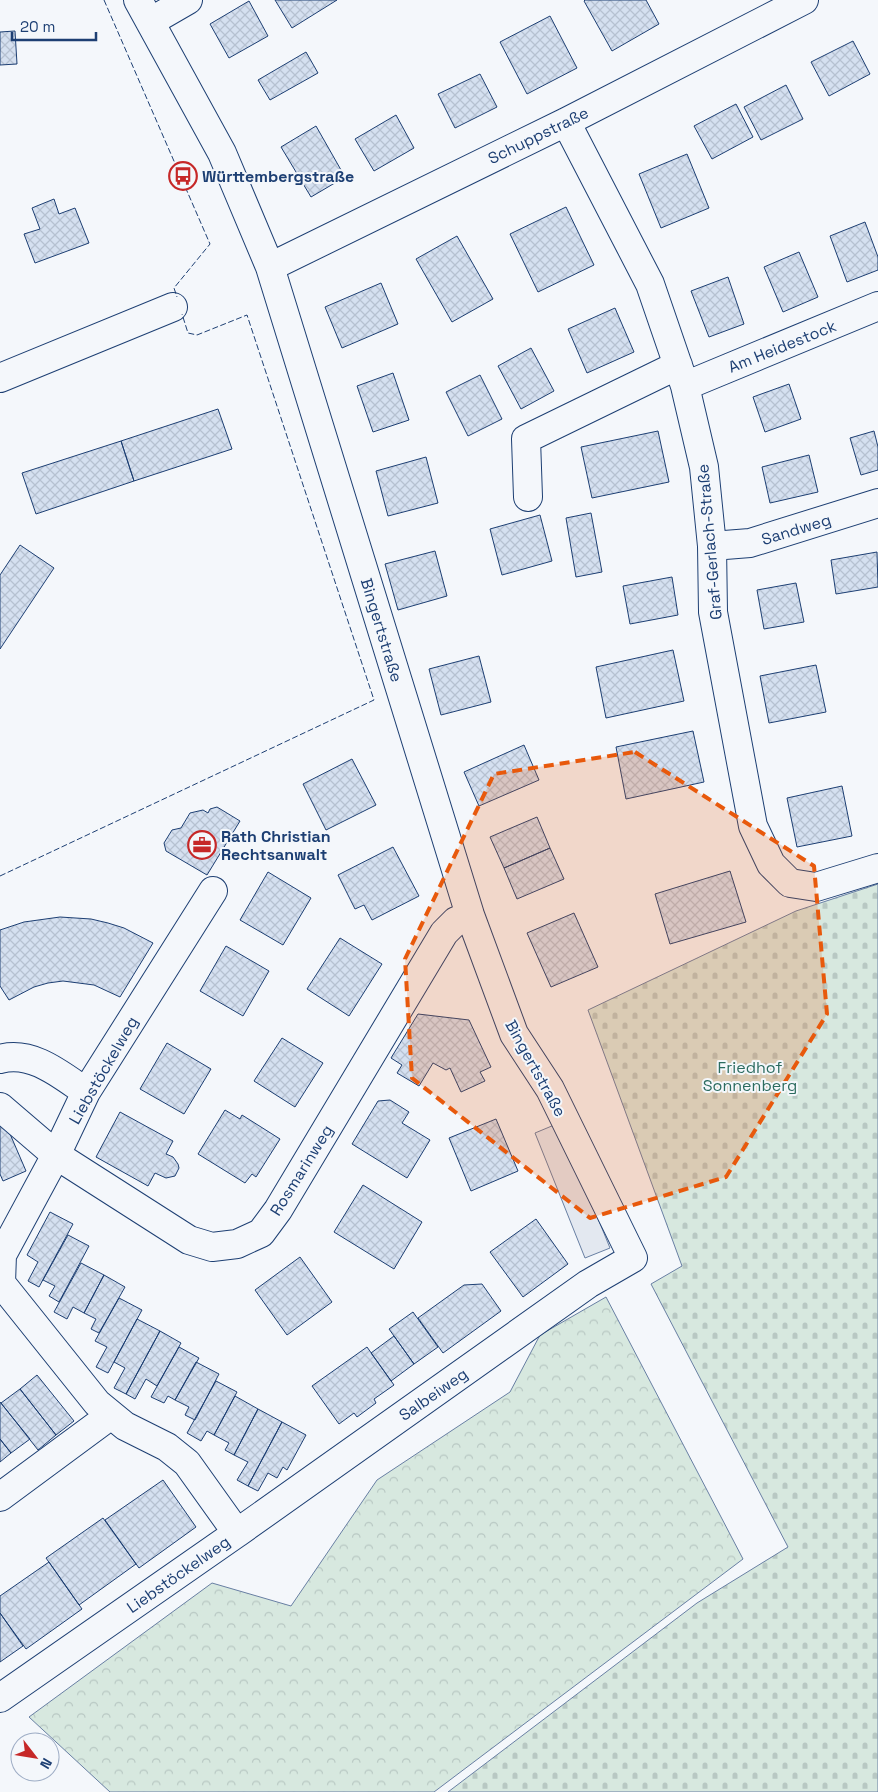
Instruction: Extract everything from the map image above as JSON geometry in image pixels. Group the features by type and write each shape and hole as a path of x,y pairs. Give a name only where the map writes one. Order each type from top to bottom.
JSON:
{"street":[{"path":"144,11 188,0"},
{"name":"Schuppstraße","path":"270,267 566,122 804,0"},
{"name":"Bingertstraße","path":"144,11 222,153 270,267 470,916 514,1034 550,1089 632,1258"},
{"name":"Graf-Gerlach-Straße","path":"566,122 650,284 682,375 704,467 712,546 713,612 753,826 770,864 790,883 816,887 878,868"},
{"name":"Am Heidestock","path":"528,498 526,439 682,375 878,306"},
{"path":"0,378 173,307"},
{"name":"Sandweg","path":"712,546 750,543 878,503"},
{"name":"Liebstöckelweg","path":"0,1698 237,1533 187,1463 167,1446 125,1426 97,1403 1,1284 2,1255 56,1155 86,1092 213,892"},
{"name":"Rosmarinweg","path":"0,1107 56,1155 189,1240 212,1247 237,1244 261,1233 278,1210 444,933 456,921 470,916"},
{"path":"0,1059 11,1056 32,1059 56,1070 86,1092"},
{"name":"Salbeiweg","path":"237,1533 588,1284 632,1258"},
{"path":"0,1497 111,1415"}],"highlighted area":[{"path":"635,752 814,866 827,1014 726,1177 590,1218 412,1078 405,959 494,774"}],"green space":[{"name":"Friedhof Sonnenberg","path":"878,884 878,1792 448,1792 697,1603 788,1547 651,1284 682,1266 588,1010 796,911"},
{"path":"606,1297 743,1559 434,1792 110,1792 60,1746 60,1732 45,1732 29,1717 212,1583 291,1606 377,1480 510,1392 540,1335"}],"shaded area":[{"path":"559,1123 610,1248 585,1258 535,1133"}],"building":[{"path":"275,0 337,0 292,28"},
{"path":"585,0 646,0 659,24 612,51"},
{"path":"249,1 268,36 229,58 210,24"},
{"path":"550,16 577,68 527,94 500,42"},
{"path":"15,31 17,64 0,65 0,32"},
{"path":"853,41 870,74 829,96 811,62"},
{"path":"306,52 318,73 270,100 258,80"},
{"path":"480,74 497,107 455,128 438,94"},
{"path":"786,85 803,119 761,140 744,107"},
{"path":"736,104 753,137 712,159 694,126"},
{"path":"396,115 414,148 374,171 355,139"},
{"path":"316,126 345,177 311,197 281,147"},
{"path":"687,154 709,208 661,228 639,174"},
{"path":"54,199 59,214 75,208 89,243 35,263 24,234 40,229 32,208"},
{"path":"566,207 594,265 538,292 510,234"},
{"path":"865,222 878,257 878,270 847,282 830,236"},
{"path":"457,236 493,299 452,322 416,259"},
{"path":"799,252 818,297 783,312 764,267"},
{"path":"728,277 744,324 709,337 691,291"},
{"path":"381,283 398,324 342,348 325,307"},
{"path":"615,308 634,352 587,373 568,329"},
{"path":"531,348 554,391 521,409 498,366"},
{"path":"393,373 409,420 373,432 357,386"},
{"path":"480,375 502,419 468,436 446,392"},
{"path":"789,384 801,419 765,432 753,397"},
{"path":"218,409 232,449 134,481 121,441"},
{"path":"658,431 669,482 592,498 581,447"},
{"path":"874,431 878,447 878,470 861,475 850,438"},
{"path":"121,441 134,481 36,514 22,473"},
{"path":"809,455 818,492 770,503 762,467"},
{"path":"426,457 438,503 388,516 376,471"},
{"path":"591,513 602,572 576,577 566,518"},
{"path":"540,515 552,561 502,575 490,529"},
{"path":"20,545 54,568 0,649 0,575"},
{"path":"435,551 447,596 398,610 385,564"},
{"path":"877,552 878,587 836,594 831,560"},
{"path":"672,577 678,615 630,624 623,586"},
{"path":"796,583 804,622 764,629 757,590"},
{"path":"673,650 684,701 606,718 596,667"},
{"path":"479,656 491,702 441,715 429,669"},
{"path":"816,665 826,712 769,723 760,676"},
{"path":"693,731 704,782 626,799 616,747"},
{"path":"524,745 539,780 479,806 464,772"},
{"path":"352,759 376,805 326,830 303,784"},
{"path":"842,786 852,836 797,847 787,798"},
{"path":"217,807 240,821 207,875 166,851 164,843 172,830 181,828 190,813 203,810 208,813 210,809"},
{"path":"537,817 550,848 504,868 490,837"},
{"path":"393,847 419,896 372,920 364,905 355,909 338,875"},
{"path":"550,848 564,879 517,899 504,868"},
{"path":"730,871 746,922 670,944 655,894"},
{"path":"268,872 311,898 283,945 240,920"},
{"path":"574,913 598,967 551,987 527,933"},
{"path":"60,917 91,919 108,923 124,928 153,943 120,997 94,985 63,981 34,987 9,1000 0,986 0,930 24,922"},
{"path":"340,938 382,964 349,1016 307,989"},
{"path":"226,946 269,971 243,1016 200,991"},
{"path":"418,1014 469,1020 491,1067 480,1072 485,1081 461,1092 450,1068 446,1070 433,1063 419,1086 397,1073 402,1065 391,1058"},
{"path":"282,1038 323,1063 295,1107 254,1081"},
{"path":"167,1043 211,1069 184,1114 140,1089"},
{"path":"390,1100 409,1112 402,1123 430,1140 407,1178 352,1144 378,1101"},
{"path":"225,1110 240,1119 242,1115 280,1139 256,1177 252,1174 245,1183 198,1154"},
{"path":"120,1112 173,1141 166,1154 173,1157 178,1164 179,1168 175,1176 166,1178 155,1173 148,1186 96,1157"},
{"path":"496,1119 518,1171 471,1191 449,1138"},
{"path":"4,1120 26,1171 3,1181 0,1174 0,1121"},
{"path":"363,1185 422,1222 394,1269 334,1232"},
{"path":"50,1212 73,1224 39,1287 28,1281 38,1262 27,1255"},
{"path":"536,1219 568,1264 523,1297 490,1252"},
{"path":"68,1235 89,1246 59,1302 49,1296 55,1286 43,1280"},
{"path":"300,1257 332,1302 287,1335 255,1290"},
{"path":"81,1263 104,1275 84,1313 73,1307 67,1319 54,1312"},
{"path":"104,1275 125,1287 99,1333 91,1329 96,1319 84,1313"},
{"path":"482,1284 501,1311 443,1353 418,1318 464,1285"},
{"path":"119,1298 142,1310 108,1373 96,1367 107,1347 95,1341"},
{"path":"413,1312 438,1347 414,1364 389,1329"},
{"path":"137,1319 160,1331 126,1394 114,1388 125,1368 114,1362"},
{"path":"160,1331 181,1343 157,1386 146,1379 135,1399 126,1394"},
{"path":"394,1336 414,1364 391,1381 371,1353"},
{"path":"179,1347 199,1358 175,1400 168,1396 164,1403 151,1397"},
{"path":"367,1347 394,1385 374,1399 376,1403 357,1417 354,1413 339,1424 312,1386"},
{"path":"196,1362 219,1374 195,1420 185,1415 189,1407 175,1400"},
{"path":"37,1375 74,1421 56,1435 20,1389"},
{"path":"216,1381 237,1392 214,1435 207,1431 201,1441 187,1433"},
{"path":"20,1389 56,1435 38,1450 1,1403"},
{"path":"235,1396 258,1409 234,1455 225,1450 229,1443 214,1435"},
{"path":"0,1402 30,1439 11,1453 0,1439"},
{"path":"258,1409 282,1422 248,1486 237,1480 248,1462 234,1455"},
{"path":"282,1422 306,1435 287,1470 283,1467 277,1478 268,1473 258,1491 248,1486"},
{"path":"0,1439 11,1453 0,1462"},
{"path":"163,1480 196,1527 139,1568 105,1520"},
{"path":"103,1518 136,1564 79,1605 46,1558"},
{"path":"49,1562 82,1609 26,1649 0,1613 0,1596"},
{"path":"0,1613 23,1646 0,1662"}],"fence":[{"path":"104,0 210,244 174,288 177,297"},
{"path":"0,876 374,700 247,315 197,335 188,333 182,314"}],"place":[{"name":"Württembergstraße","path":"183,176"},
{"name":"Rath Christian Rechtsanwalt","path":"202,845"}]}
